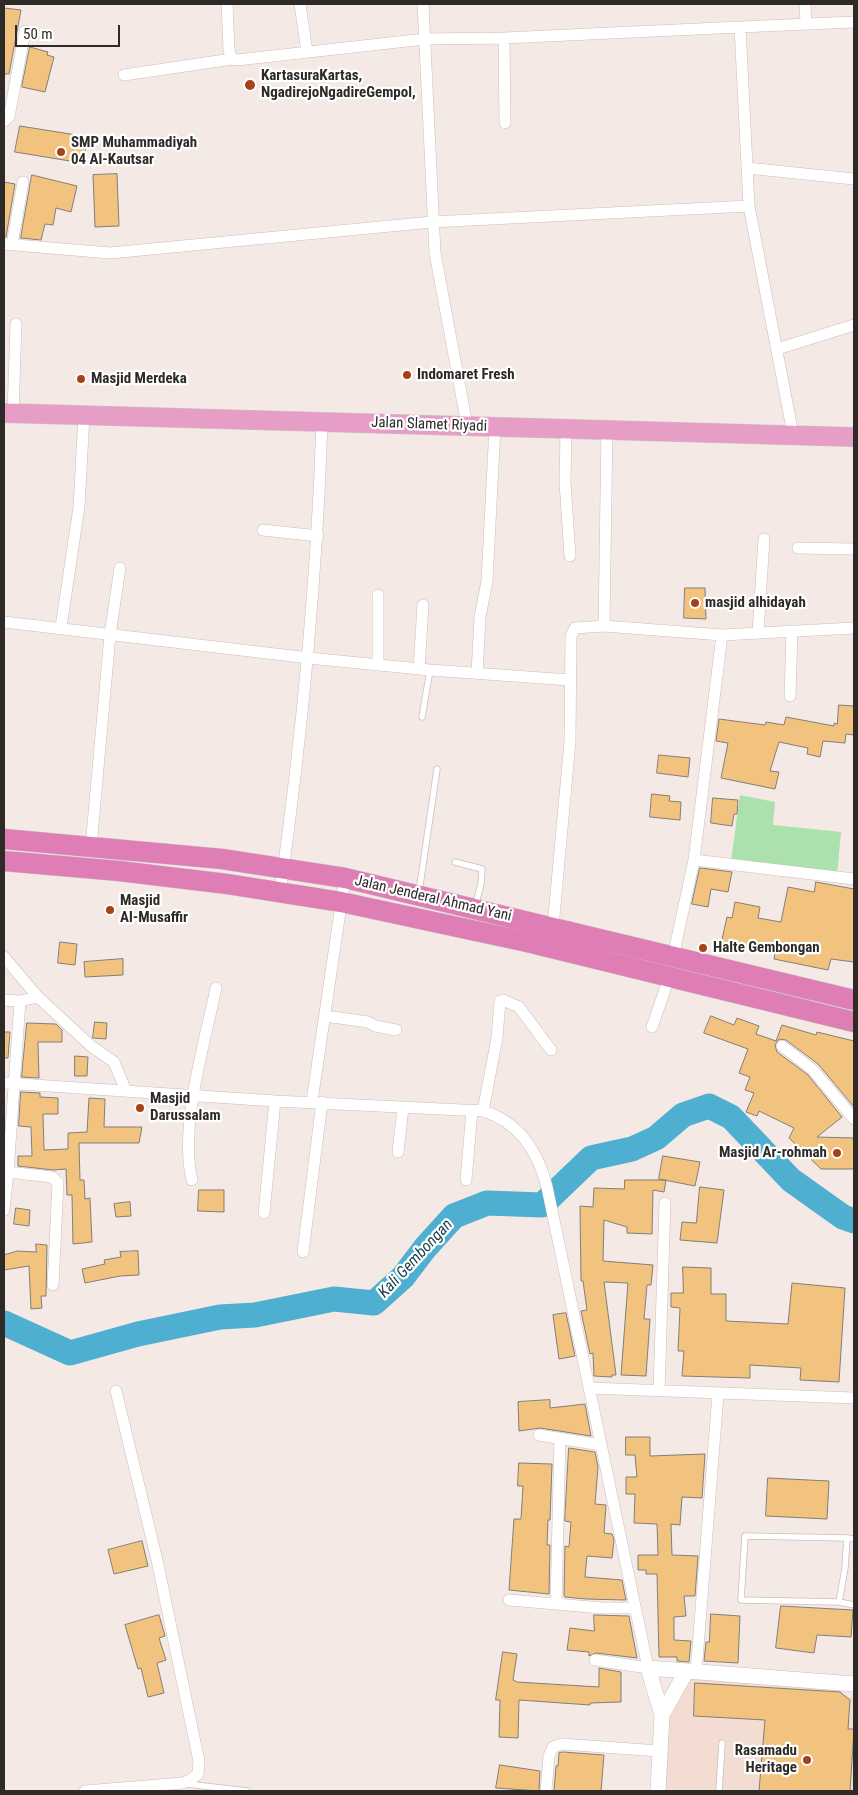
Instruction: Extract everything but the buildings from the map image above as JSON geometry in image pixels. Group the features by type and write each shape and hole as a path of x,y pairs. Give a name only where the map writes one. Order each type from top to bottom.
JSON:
{"highway":[{"name":"Jalan Jenderal Ahmad Yani","path":"4,839 91,846 284,867 345,878 854,1000"},
{"name":"Jalan Jenderal Ahmad Yani","path":"4,861 119,871 226,884 341,902 527,942 854,1022"}],"main road":[{"name":"Jalan Slamet Riyadi","path":"8,413 854,437"}],"street":[{"path":"227,4 229,50 232,59"},
{"path":"300,4 307,52"},
{"path":"423,4 432,222 435,253 467,425"},
{"path":"805,4 806,23"},
{"path":"124,75 232,59 425,39 504,38 854,22"},
{"path":"740,27 749,206 793,434"},
{"path":"4,121 9,117 25,31"},
{"path":"504,38 505,123"},
{"path":"747,168 854,179"},
{"path":"23,182 8,244 110,252 432,222 749,206"},
{"path":"8,413 16,324"},
{"path":"776,349 854,325"},
{"path":"61,627 79,507 84,415"},
{"path":"280,893 309,658 318,536 322,421"},
{"path":"477,673 480,617 487,581 495,427"},
{"path":"566,429 565,482 570,556"},
{"path":"604,626 607,429"},
{"path":"263,530 318,536"},
{"path":"758,633 764,538"},
{"path":"798,548 854,549"},
{"path":"91,846 110,634 120,568"},
{"path":"378,595 378,665"},
{"path":"424,605 424,670"},
{"path":"4,622 61,627 309,658 424,670 570,680"},
{"path":"553,927 567,792 572,630 578,627 604,626 722,635 854,628"},
{"path":"790,696 792,631"},
{"path":"674,957 694,860 722,635"},
{"path":"694,860 854,879"},
{"path":"303,1252 325,1016 345,878"},
{"path":"4,957 38,997 91,1046 114,1062 126,1090"},
{"path":"652,1027 669,978"},
{"path":"192,1180 188,1156 195,1095 216,988"},
{"path":"4,1000 20,1001 38,997"},
{"path":"466,1180 478,1111 497,1038 500,1001 504,1000 519,1007 551,1050"},
{"path":"4,1210 9,1083 20,1001"},
{"path":"325,1016 368,1022 375,1026 396,1030"},
{"path":"782,1046 813,1070 854,1119"},
{"path":"9,1083 275,1101 478,1111 497,1115 524,1136 541,1164 556,1222 635,1608 648,1668 662,1715 658,1791"},
{"path":"264,1213 275,1101"},
{"path":"398,1152 402,1108"},
{"path":"6,1172 52,1177 58,1183 53,1285"},
{"path":"659,1391 665,1203"},
{"path":"589,1388 854,1398"},
{"path":"85,1791 178,1786 198,1774 199,1761 156,1560 116,1391"},
{"path":"662,1715 691,1673 718,1394"},
{"path":"539,1435 601,1445"},
{"path":"556,1603 560,1438"},
{"path":"509,1600 602,1608 635,1608"},
{"path":"595,1660 691,1673 854,1680"},
{"path":"546,1791 549,1756 553,1747 562,1744 659,1751"}],"lane":[{"path":"422,717 424,670"},
{"path":"418,894 437,769"},
{"path":"455,862 482,869 481,884 475,908"},
{"path":"854,1539 744,1536 741,1600 839,1602 854,1605"},
{"path":"839,1602 845,1568 847,1538"},
{"path":"719,1791 722,1743"},
{"path":"178,1786 247,1791"}],"shaded area":[{"path":"691,1677 841,1685 843,1696 854,1697 854,1791 664,1791 663,1707"}],"green space":[{"path":"740,795 775,802 773,825 841,832 837,875 731,861"}],"waterway":[{"name":"Kali Gembongan","path":"4,1323 70,1353 138,1334 220,1317 255,1315 334,1299 374,1303 403,1277 425,1248 454,1216 487,1203 542,1205 591,1158 632,1149 656,1138 683,1115 709,1106 731,1117 791,1180 843,1217 854,1221"}],"place":[{"name":"KartasuraKartas, NgadirejoNgadireGempol,","path":"250,85"},
{"name":"SMP Muhammadiyah 04 Al-Kautsar","path":"61,152"},
{"name":"Indomaret Fresh","path":"407,375"},
{"name":"Masjid Merdeka","path":"81,379"},
{"name":"masjid alhidayah","path":"695,603"},
{"name":"Masjid Al-Musaffir","path":"110,910"},
{"name":"Halte Gembongan","path":"703,948"},
{"name":"Masjid Darussalam","path":"140,1108"},
{"name":"Masjid Ar-rohmah","path":"837,1153"},
{"name":"Rasamadu Heritage","path":"807,1760"}]}
